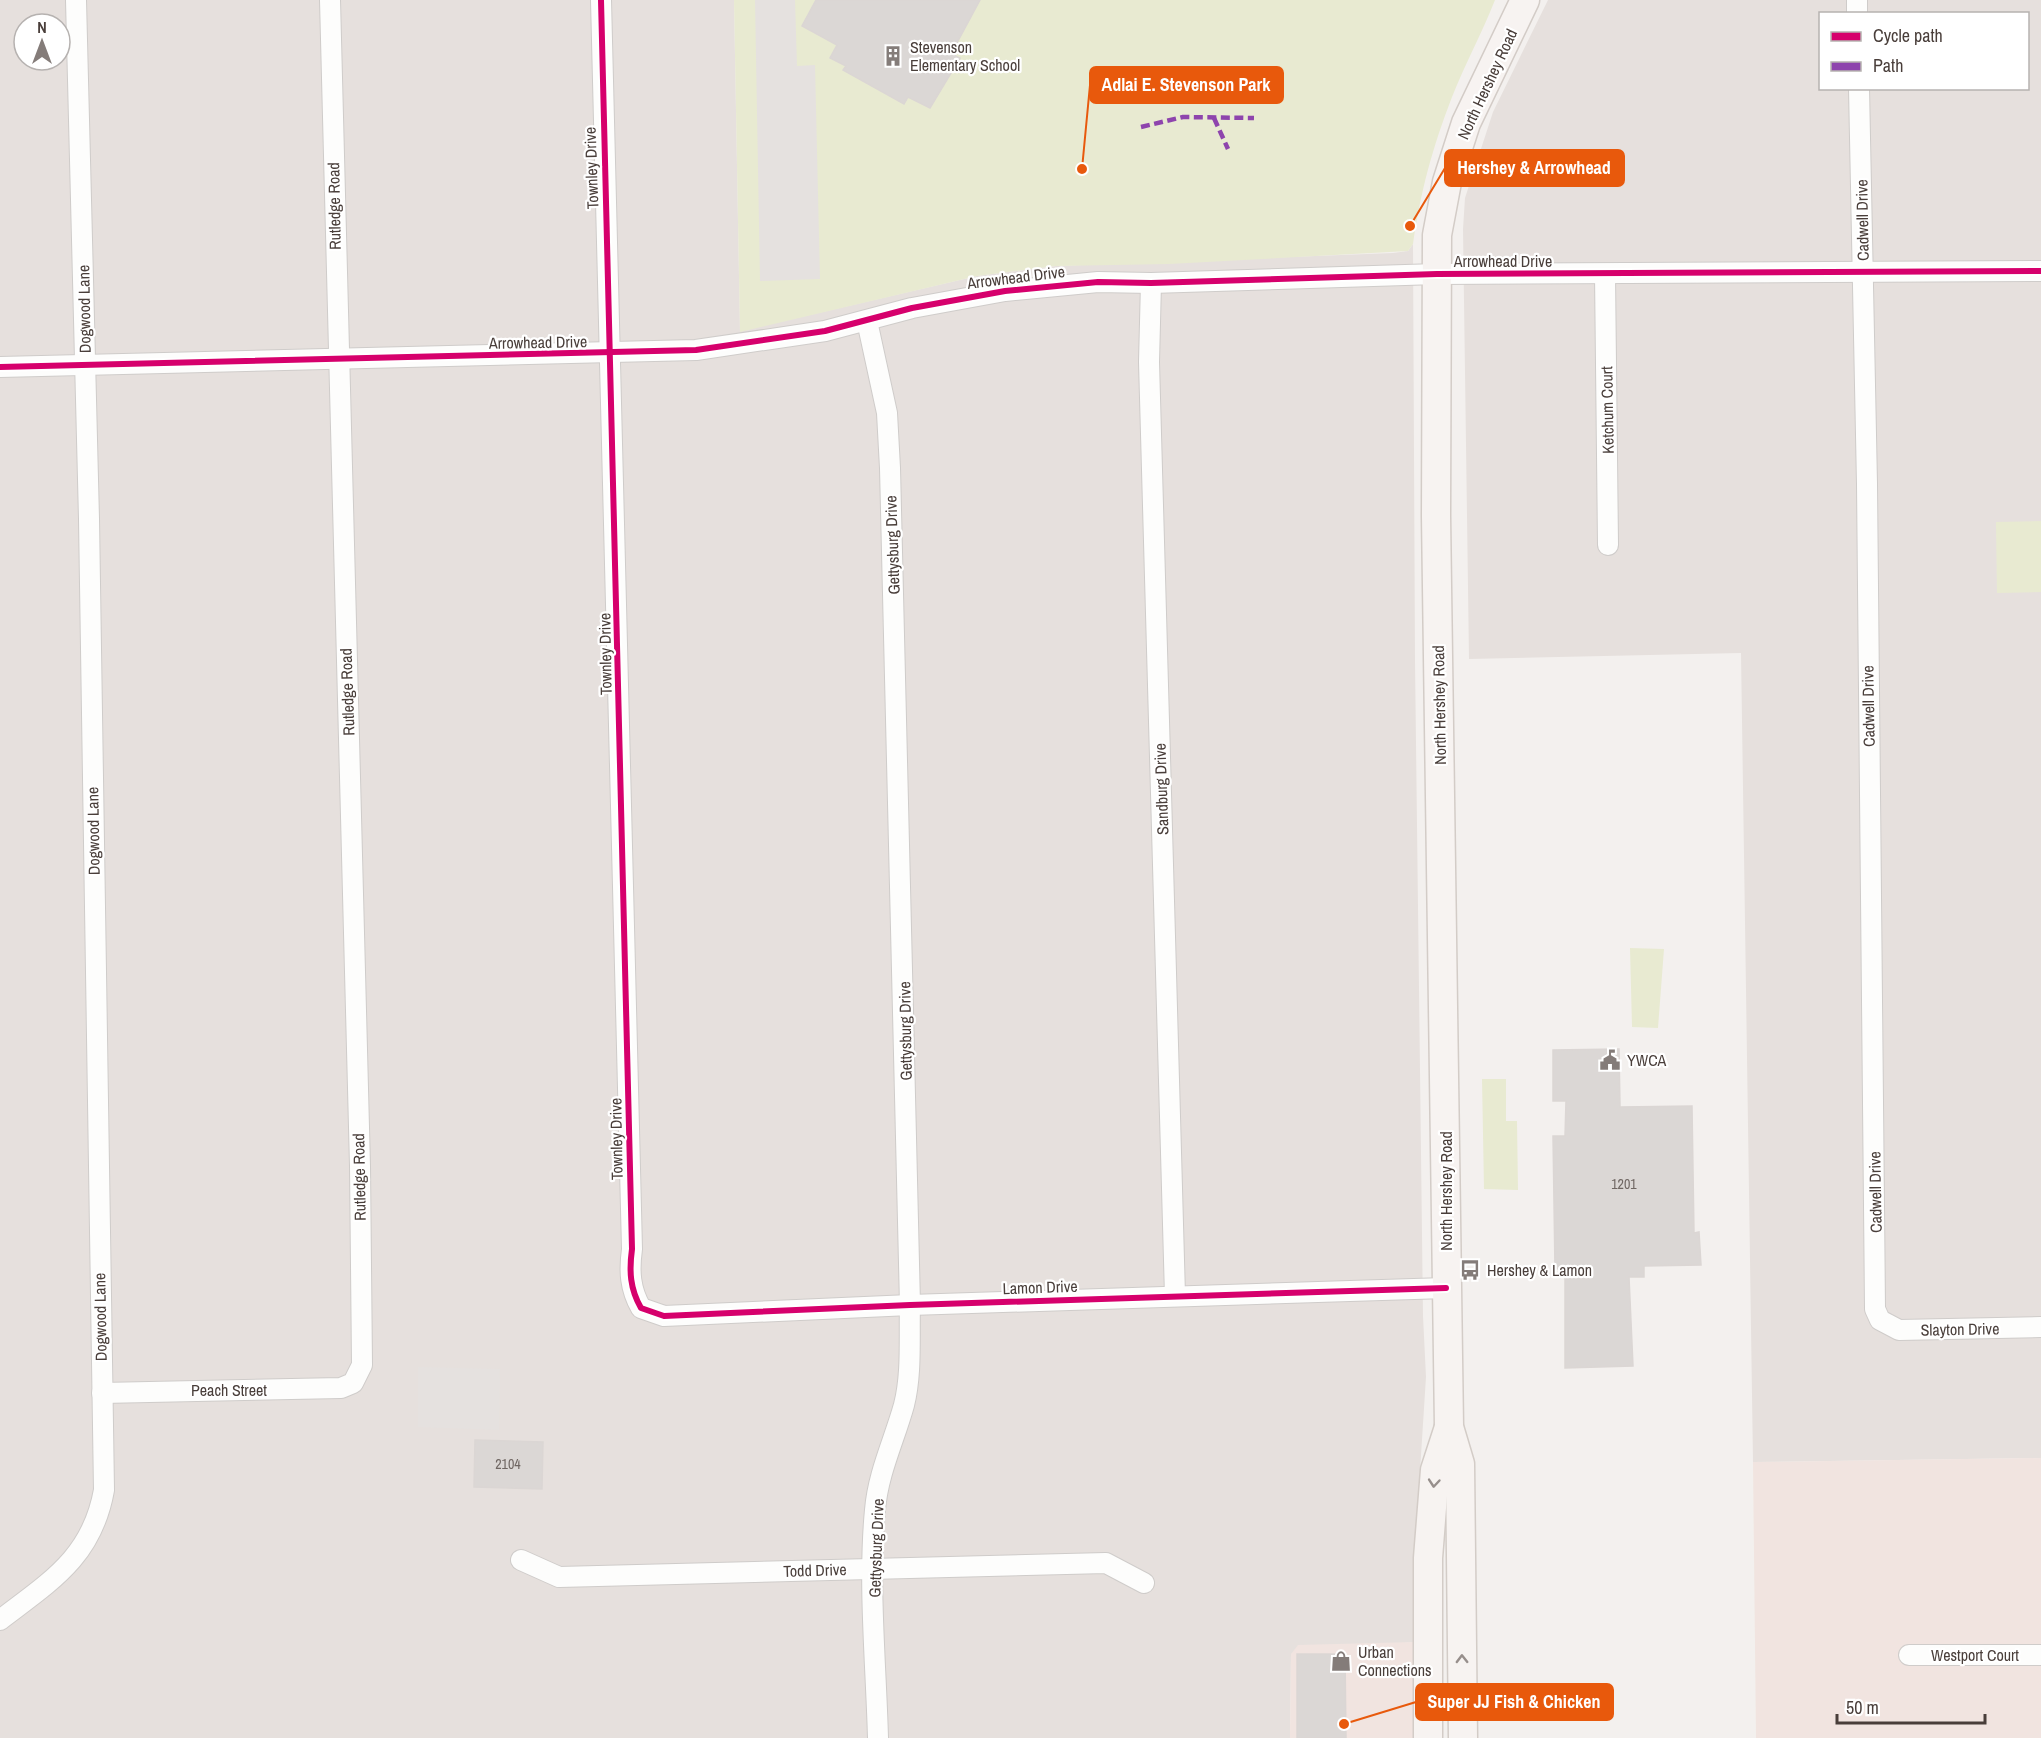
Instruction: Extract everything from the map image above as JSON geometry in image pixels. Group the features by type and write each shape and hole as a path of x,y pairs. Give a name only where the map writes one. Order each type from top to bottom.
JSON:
{"main road":[{"name":"North Hershey Road","path":"1463,1738 1460,1464 1449,1427 1446,1288 1436,516 1437,236 1448,182 1463,133 1525,0"},
{"name":"North Hershey Road","path":"1428,1738 1428,1558 1435,1470 1449,1427"}],"street":[{"name":"Dogwood Lane","path":"0,1620 72,1563 97,1521 104,1490 86,366 76,0"},
{"name":"Rutledge Road","path":"330,0 337,360 360,1166 362,1365 354,1382"},
{"name":"Townley Drive","path":"600,0 632,1238 630,1277 633,1293 639,1305"},
{"name":"Cadwell Drive","path":"1859,90 1876,1259 1873,1294 1875,1309 1882,1322"},
{"name":"Arrowhead Drive","path":"0,367 610,354 739,345 867,321 924,306 1005,291 1098,282 1151,283 1437,274 2041,271"},
{"name":"Ketchum Court","path":"1605,274 1608,545"},
{"name":"Sandburg Drive","path":"1151,283 1149,362 1174,1296"},
{"name":"Gettysburg Drive","path":"867,321 886,413 890,468 910,1305 908,1375 904,1404 881,1471 875,1509 873,1568 878,1738"},
{"name":"Lamon Drive","path":"639,1305 651,1314 663,1316 910,1305 1446,1288"},
{"name":"Slayton Drive","path":"1882,1322 1899,1330 2041,1327"},
{"name":"Peach Street","path":"102,1393 325,1390 341,1388 354,1382"},
{"name":"Todd Drive","path":"521,1560 559,1577 1106,1563 1144,1583"},
{"name":"Westport Court","path":"1909,1655 2041,1655"}],"shaded area":[{"path":"0,0 734,0 740,331 977,276 1056,266 1393,253 1408,251 1413,244 1415,661 1423,1316 1426,1377 1418,1502 1414,1642 1291,1654 1290,1738 0,1738"},
{"path":"755,0 795,0 797,66 815,65 820,279 760,281"},
{"path":"1548,0 2041,0 2041,1458 1753,1462 1741,653 1469,659 1463,229 1465,198 1493,112"},
{"path":"418,1367 500,1369 499,1430 418,1427"},
{"path":"2041,1458 2041,1738 1756,1738 1753,1462"},
{"path":"1414,1642 1415,1738 1290,1738 1291,1654 1298,1645"}],"green space":[{"path":"734,0 1495,0 1445,116 1428,170 1413,244 1408,251 1169,264 1056,266 977,276 740,332"},
{"path":"2041,521 2041,592 1997,593 1996,522"},
{"path":"1630,948 1664,949 1658,1028 1632,1027"},
{"path":"1482,1079 1506,1079 1506,1121 1517,1121 1518,1190 1484,1189"}],"building":[{"name":"Stevenson Elementary School","path":"816,0 980,0 951,54 960,58 930,108 908,97 904,104 843,70 846,66 830,58 837,45 802,26"},
{"path":"1619,1049 1620,1107 1692,1106 1694,1233 1699,1232 1701,1265 1644,1266 1644,1277 1629,1277 1633,1366 1565,1368 1565,1269 1555,1269 1553,1136 1565,1136 1566,1101 1553,1101 1553,1050"},
{"path":"475,1440 543,1442 542,1489 474,1487"},
{"path":"1297,1654 1345,1654 1346,1738 1297,1738"}],"marked path":[{"path":"1141,127 1183,117 1254,118"},
{"path":"1214,118 1228,149"}],"cycle path":[{"path":"601,0 631,1272 633,1287 641,1308 664,1316 910,1305 1446,1288"},
{"path":"0,367 696,350 825,331 912,308 1005,291 1098,282 1151,283 1437,274 2041,271"}],"place":[{"name":"Stevenson Elementary School","path":"893,56"},
{"name":"Adlai E. Stevenson Park","path":"1082,169"},
{"name":"Hershey & Arrowhead","path":"1410,226"},
{"name":"YWCA","path":"1610,1060"},
{"name":"Hershey & Lamon","path":"1470,1270"},
{"name":"Urban Connections","path":"1341,1661"},
{"name":"Super JJ Fish & Chicken","path":"1344,1724"}]}
